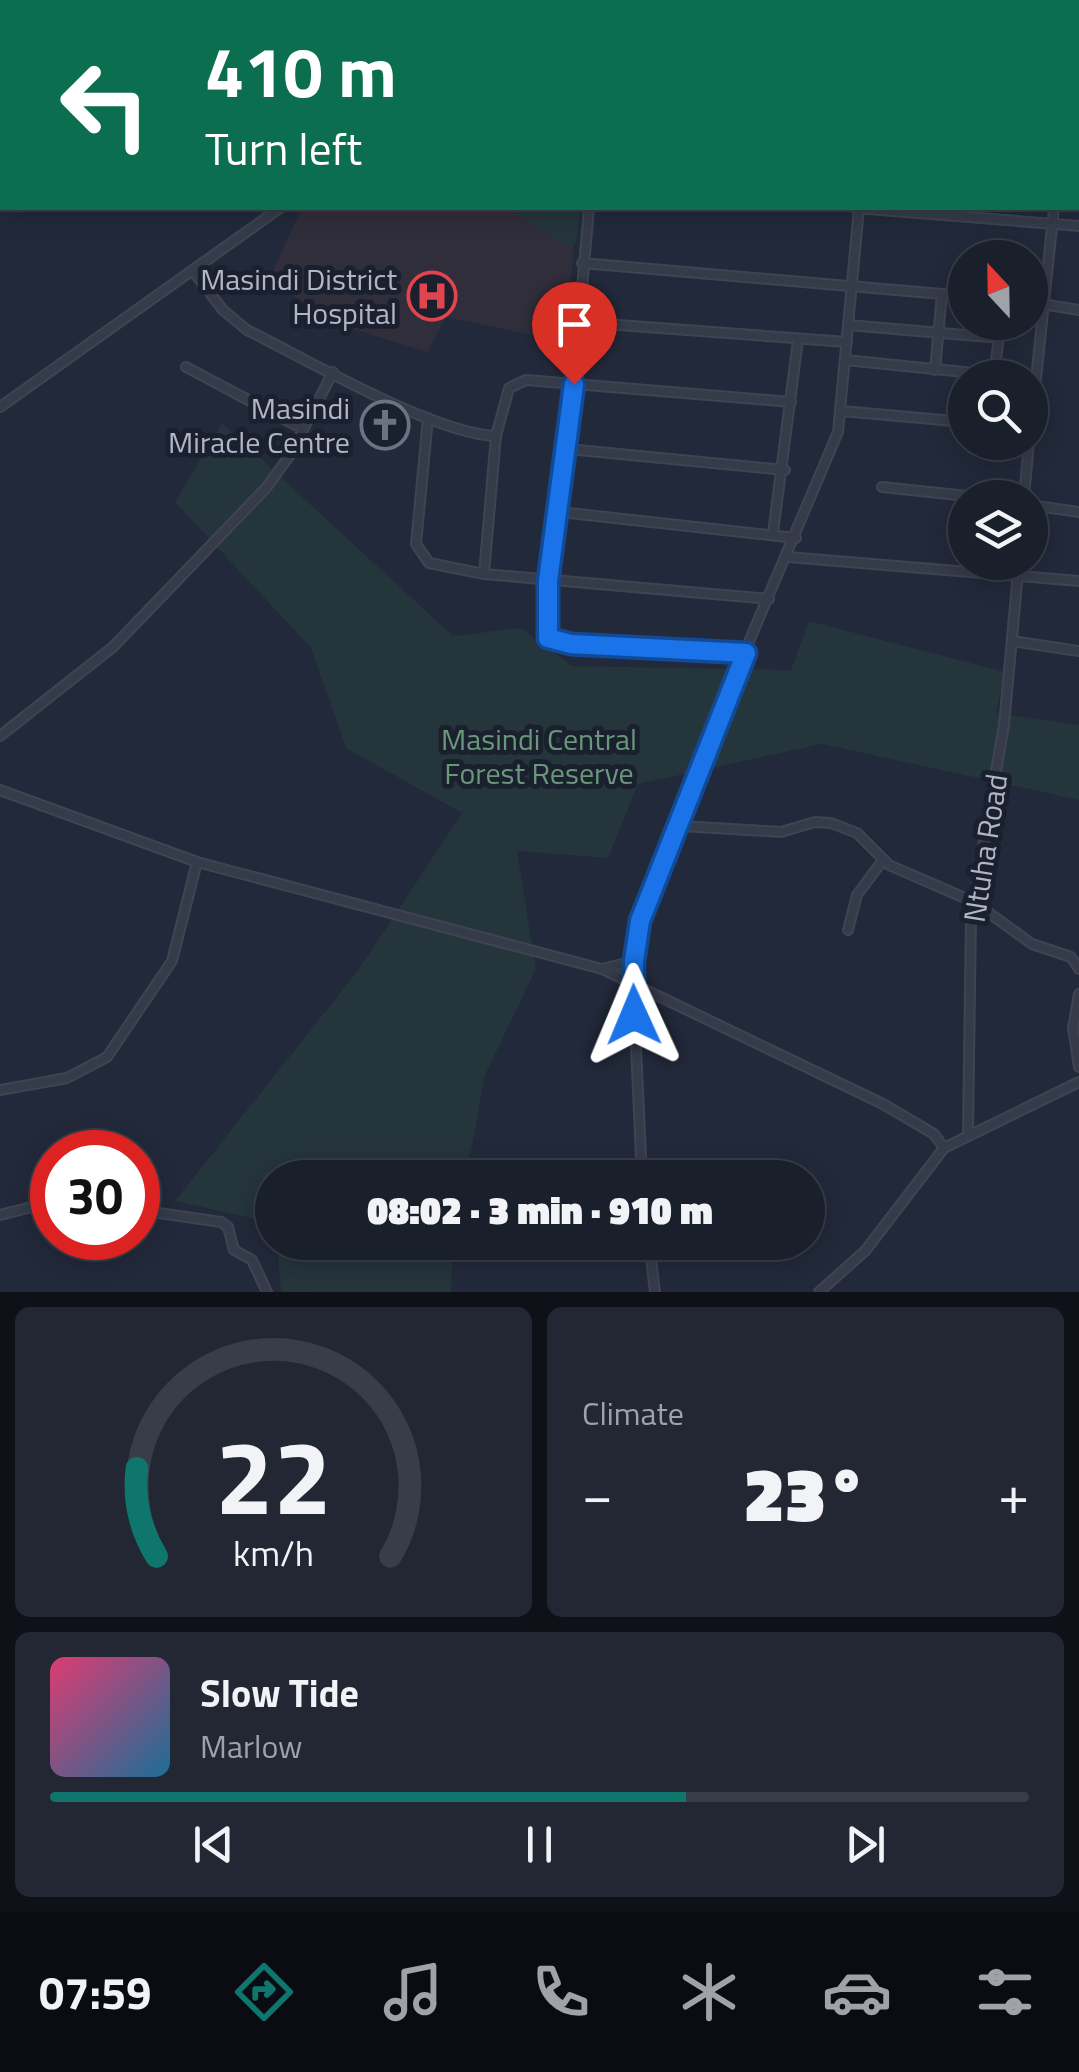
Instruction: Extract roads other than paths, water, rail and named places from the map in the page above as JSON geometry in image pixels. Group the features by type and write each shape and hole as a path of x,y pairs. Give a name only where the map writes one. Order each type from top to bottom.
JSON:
{"street":[{"path":"0,407 277,210"},
{"path":"589,210 568,449 548,581 547,636 571,644 746,653"},
{"path":"641,1160 633,982 640,921 680,826 718,717 827,463 842,411 857,210"},
{"path":"882,210 1079,226"},
{"path":"1048,264 1054,210"},
{"path":"582,263 948,295"},
{"path":"194,271 222,310 247,330 428,418 475,434 496,436"},
{"path":"935,370 942,294"},
{"path":"1048,305 1079,310"},
{"path":"578,322 847,342"},
{"path":"848,325 948,335"},
{"path":"774,533 798,340"},
{"path":"845,360 948,371"},
{"path":"186,367 303,429"},
{"path":"0,735 113,647 266,488 332,372"},
{"path":"484,574 496,436 510,388 517,382 791,402"},
{"path":"842,411 948,420"},
{"path":"428,418 416,544 428,563 548,581 769,599"},
{"path":"568,449 784,470"},
{"path":"882,487 948,494"},
{"path":"1048,508 1079,512"},
{"path":"560,512 796,538"},
{"path":"788,558 948,569"},
{"path":"1048,577 1079,581"},
{"name":"Ntuha Road","path":"968,1135 967,1048 974,902 994,793 1017,580"},
{"path":"1012,641 1079,651"},
{"path":"0,790 197,862 602,969 883,1104 934,1134 944,1148"},
{"path":"680,826 781,832 824,822 857,833 883,860 974,902 1032,944 1071,956 1079,969"},
{"path":"848,930 857,895 883,860"},
{"path":"0,1090 67,1078 107,1057 172,961 197,862"},
{"path":"602,969 634,961"},
{"path":"1079,994 1073,1028 1079,1067"},
{"path":"819,1292 865,1251 944,1148 1078,1083"},
{"path":"0,1215 30,1208"},
{"path":"160,1213 221,1222 228,1227 232,1247 252,1260 268,1292"},
{"path":"651,1260 655,1292"}],"place":[{"name":"Masindi District Hospital","path":"432,296"},
{"name":"Masindi Miracle Centre","path":"385,425"}],"park label":[{"name":"Masindi Central Forest Reserve","path":"539,756"}]}
